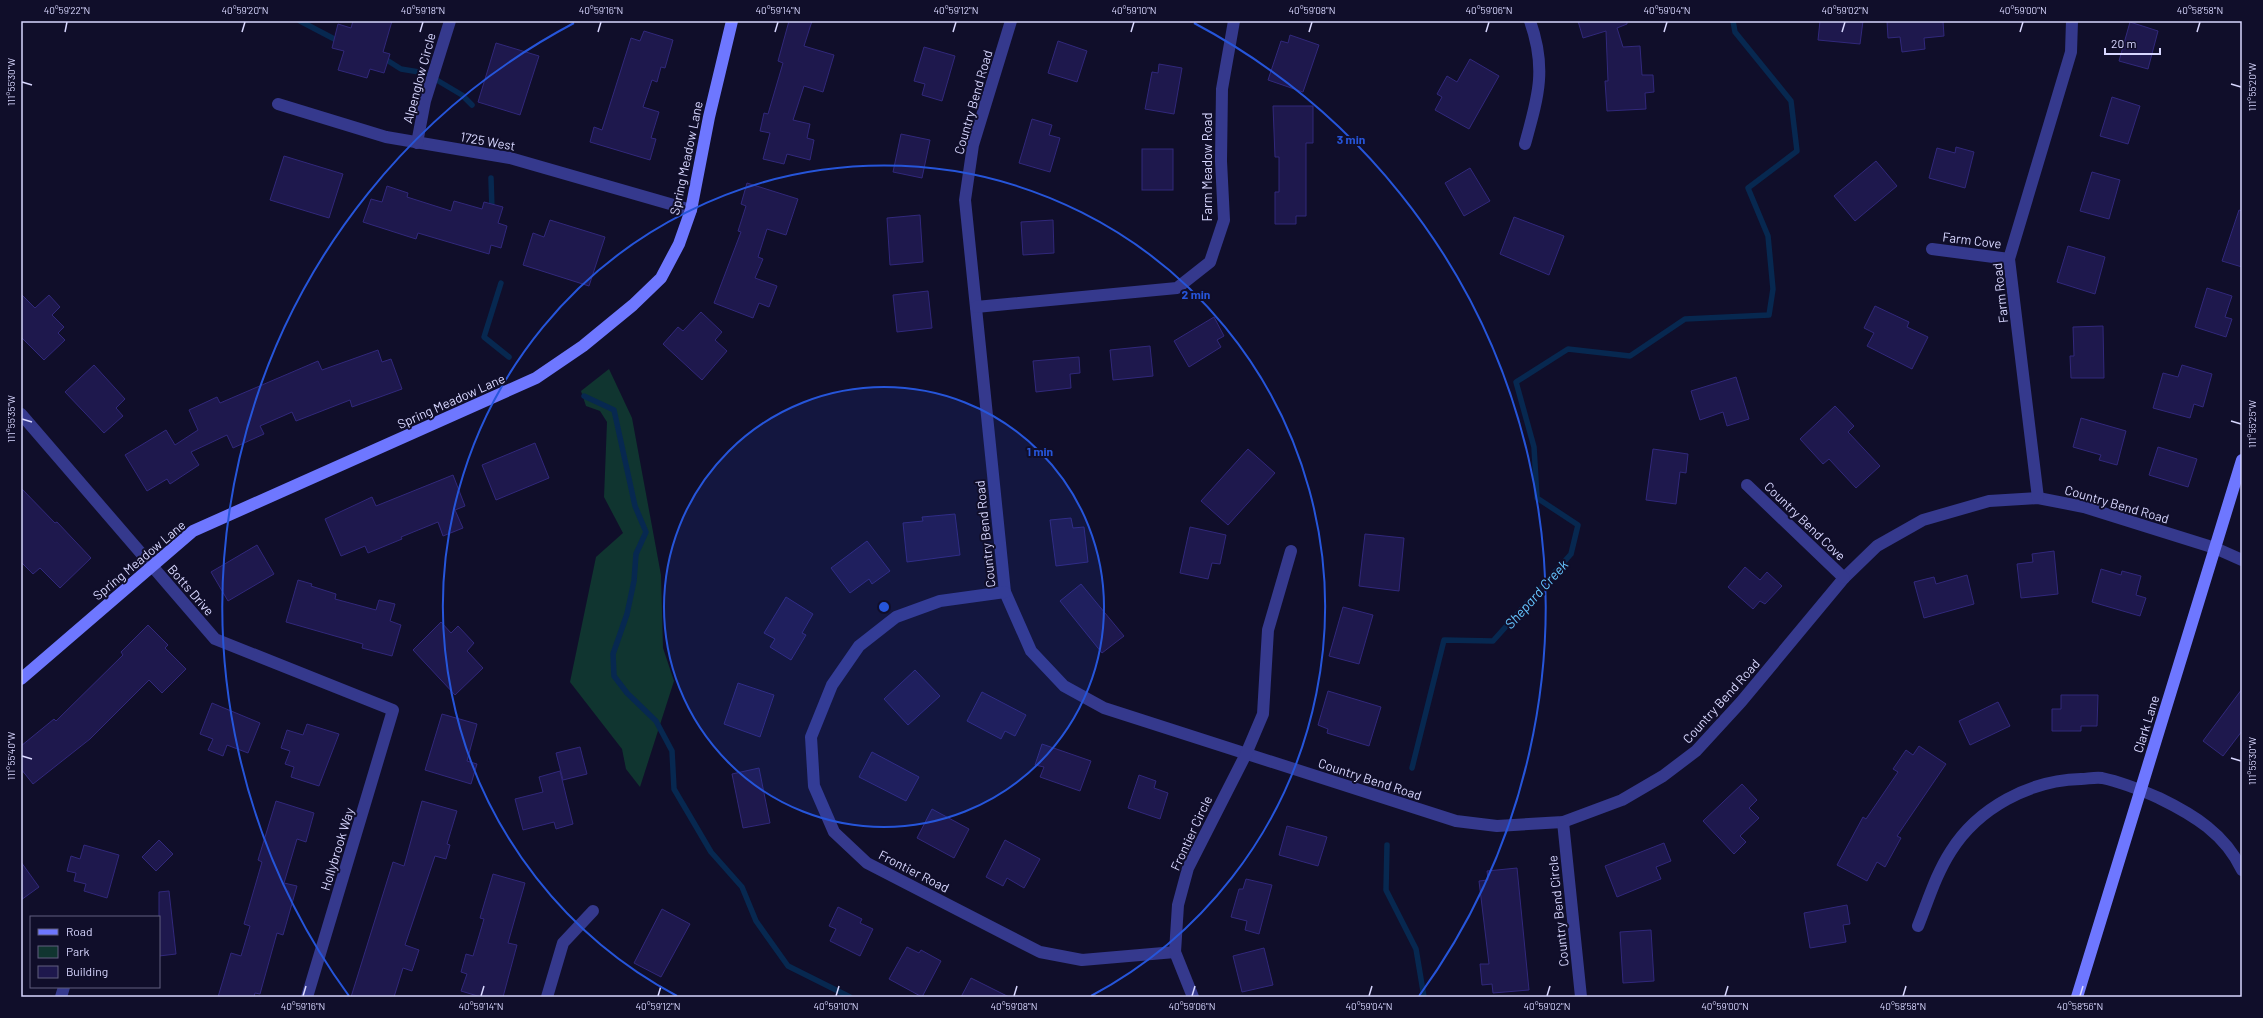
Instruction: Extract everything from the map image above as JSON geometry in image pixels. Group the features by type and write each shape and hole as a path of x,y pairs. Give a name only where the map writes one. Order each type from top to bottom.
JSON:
{"street":[{"name":"Alpenglow Circle","path":"417,143 425,101 450,21"},
{"name":"Spring Meadow Lane","path":"21,679 193,531 536,378 583,346 633,305 661,278 678,244 691,210 709,117 732,21"},
{"name":"Country Bend Road","path":"1011,21 973,145 965,200 1005,592 1031,651 1064,686 1104,708 1456,821 1497,826 1563,822 1622,800 1663,776 1696,751 1741,702 1844,578 1878,546 1923,520 1989,501 2038,498 2084,507 2215,548 2242,560"},
{"name":"Farm Meadow Road","path":"976,307 1177,288 1210,262 1224,220 1221,161 1222,89 1234,21"},
{"path":"1526,144 1540,88 1538,44 1530,21"},
{"name":"Farm Road","path":"2038,498 2009,259 2071,52 2072,21"},
{"name":"1725 West","path":"278,104 386,137 510,158 691,210"},
{"name":"Farm Cove","path":"1932,249 2009,259"},
{"name":"Botts Drive","path":"21,414 215,639 393,710"},
{"name":"Clark Lane","path":"2077,997 2242,460"},
{"name":"Country Bend Cove","path":"1747,485 1844,578"},
{"name":"Frontier Circle","path":"1193,997 1175,952 1178,905 1188,868 1246,754 1263,714 1268,630 1291,551"},
{"name":"Frontier Road","path":"1005,592 940,601 896,617 859,646 832,685 810,737 814,786 834,832 867,863 1040,952 1082,960 1175,952"},
{"name":"Hollybrook Way","path":"307,997 393,710"},
{"path":"1918,926 1936,880 1951,851 1974,823 2002,802 2032,787 2065,779 2101,778 2141,790 2186,811 2218,835 2235,856 2242,870"},
{"name":"Country Bend Circle","path":"1563,822 1581,997"},
{"path":"547,997 563,943 593,910"}],"green space":[{"path":"609,369 632,418 661,575 663,648 674,681 640,787 626,769 622,749 570,682 596,557 623,533 604,497 607,422 600,411 586,406 581,391"}],"building":[{"path":"353,21 392,21 383,52 390,54 384,73 370,69 367,78 338,70 344,51 332,48 338,24 351,28"},
{"path":"789,21 812,21 804,46 834,55 823,92 804,86 793,120 810,124 807,138 814,140 810,160 787,154 784,164 763,159 770,133 760,131 764,113 768,114 783,63 778,61"},
{"path":"1578,21 1627,21 1627,24 1617,28 1623,47 1640,46 1642,75 1653,75 1654,92 1645,93 1646,109 1607,111 1605,81 1608,81 1606,31 1583,38"},
{"path":"1820,21 1863,21 1860,44 1818,40"},
{"path":"1887,21 1943,21 1944,36 1924,38 1925,49 1902,52 1900,37 1888,38"},
{"path":"2130,22 2158,31 2148,69 2119,61"},
{"path":"644,31 673,40 665,68 661,67 657,82 652,80 643,107 659,112 651,138 656,139 650,160 590,142 594,127 602,130 631,38 640,41"},
{"path":"1290,35 1319,45 1303,92 1268,80 1281,41 1288,43"},
{"path":"1058,41 1087,51 1077,82 1048,73"},
{"path":"496,43 539,56 520,115 478,102"},
{"path":"924,47 955,56 942,101 922,95 925,84 914,81"},
{"path":"1470,59 1499,76 1469,129 1435,110 1442,97 1437,94 1447,76 1457,82"},
{"path":"1159,64 1182,68 1174,114 1145,109 1152,72 1158,73"},
{"path":"2112,97 2140,106 2128,144 2100,136"},
{"path":"1273,106 1313,106 1313,143 1306,143 1306,216 1296,216 1296,224 1275,224 1275,192 1279,192 1279,157 1275,157"},
{"path":"1032,119 1052,125 1049,135 1060,138 1050,172 1019,163"},
{"path":"901,134 930,140 922,178 893,172"},
{"path":"1956,147 1974,152 1965,188 1929,178 1937,148 1955,153"},
{"path":"1142,149 1173,149 1173,190 1142,190"},
{"path":"284,156 343,174 329,218 270,200"},
{"path":"1876,161 1897,186 1855,221 1834,196"},
{"path":"1470,168 1490,201 1464,216 1445,183"},
{"path":"2092,172 2120,180 2109,219 2080,211"},
{"path":"747,183 798,199 786,235 767,229 758,257 763,259 755,278 777,286 769,307 759,303 753,318 714,303 741,232 738,231 746,206 741,204"},
{"path":"387,186 408,193 407,197 451,211 454,201 482,209 484,202 503,207 498,223 507,226 501,248 491,245 489,254 418,233 416,239 363,222 371,199 382,202"},
{"path":"2239,210 2242,211 2242,267 2222,261"},
{"path":"920,215 923,262 890,265 887,218"},
{"path":"1514,217 1564,236 1549,275 1500,254"},
{"path":"550,220 605,237 589,286 523,265 533,233 544,237"},
{"path":"1053,220 1054,253 1023,255 1021,222"},
{"path":"2068,246 2105,257 2095,294 2057,282"},
{"path":"2207,288 2232,296 2225,317 2232,319 2226,337 2195,327"},
{"path":"928,291 932,328 897,332 893,295"},
{"path":"21,294 35,308 49,295 60,307 52,315 64,327 58,333 65,340 44,360 21,337"},
{"path":"1875,306 1909,322 1907,327 1928,337 1912,369 1867,346 1874,333 1864,328"},
{"path":"701,312 722,332 715,340 727,351 702,380 663,344 678,327 683,331"},
{"path":"1214,317 1224,336 1217,340 1221,347 1189,367 1174,341"},
{"path":"2103,326 2104,378 2071,378 2070,356 2074,356 2073,327"},
{"path":"1150,346 1153,376 1113,380 1110,350"},
{"path":"378,350 382,362 391,359 402,389 352,407 350,400 296,421 292,412 260,426 264,434 233,448 227,435 191,452 199,465 170,484 167,479 147,491 125,455 166,430 175,445 198,430 189,410 217,397 220,403 318,361 322,370"},
{"path":"1079,357 1080,373 1070,374 1071,388 1036,392 1033,361"},
{"path":"94,365 125,399 116,408 123,416 104,433 65,392"},
{"path":"2182,365 2212,374 2203,407 2194,404 2190,418 2153,408 2163,373 2178,377"},
{"path":"1736,377 1749,419 1727,426 1723,412 1700,420 1691,391"},
{"path":"1835,406 1854,426 1848,432 1880,466 1856,488 1829,459 1823,464 1800,439"},
{"path":"2081,418 2126,431 2117,465 2099,460 2101,455 2073,447"},
{"path":"535,443 549,478 496,500 482,465"},
{"path":"2158,447 2197,459 2188,487 2149,475"},
{"path":"1248,449 1275,473 1228,525 1201,501"},
{"path":"1653,449 1688,454 1686,473 1680,472 1676,504 1646,500"},
{"path":"453,475 465,506 455,510 463,528 443,536 438,522 401,537 402,539 368,553 365,546 341,556 325,519 372,497 376,506"},
{"path":"21,488 55,523 57,522 91,558 60,588 40,568 33,574 21,562"},
{"path":"955,514 960,555 907,562 903,523 923,521 922,517"},
{"path":"1071,518 1073,528 1084,527 1088,562 1056,566 1050,520"},
{"path":"1190,527 1226,535 1220,564 1212,563 1208,579 1180,573"},
{"path":"1365,534 1404,538 1399,591 1359,586"},
{"path":"867,541 890,571 872,584 869,579 850,593 831,568"},
{"path":"257,545 274,574 228,601 211,572"},
{"path":"2054,551 2058,594 2021,598 2017,564 2033,562 2032,554"},
{"path":"1745,567 1760,580 1767,572 1782,586 1765,604 1760,601 1753,609 1728,587"},
{"path":"2101,569 2121,575 2122,571 2141,576 2136,595 2146,598 2140,616 2092,602"},
{"path":"1967,575 1974,604 1924,618 1914,582 1934,577 1936,584"},
{"path":"298,580 336,594 335,599 376,610 379,600 395,604 390,621 401,625 392,656 362,648 363,644 286,622"},
{"path":"1081,584 1124,636 1102,653 1060,601"},
{"path":"786,597 813,614 802,633 806,635 791,660 770,647 775,639 764,633"},
{"path":"1343,607 1373,615 1359,664 1329,656"},
{"path":"441,622 451,633 458,626 474,643 467,651 483,668 455,695 413,650"},
{"path":"148,625 168,645 165,648 186,669 162,693 149,680 90,739 33,784 21,769 21,746 54,719 56,721 123,655 121,652"},
{"path":"915,670 940,696 908,725 884,699"},
{"path":"738,683 774,695 760,737 724,724"},
{"path":"2242,689 2242,731 2223,756 2203,741"},
{"path":"1328,691 1381,707 1369,746 1327,733 1328,729 1318,725"},
{"path":"982,692 1026,715 1015,736 1005,731 1001,739 967,721"},
{"path":"2061,695 2098,695 2097,726 2081,726 2081,731 2052,731 2052,709 2061,709"},
{"path":"1998,702 2010,726 1970,745 1959,721"},
{"path":"212,703 260,723 248,753 227,745 223,756 208,750 213,739 200,734"},
{"path":"442,714 477,724 467,761 477,764 471,784 425,770"},
{"path":"307,724 339,734 319,786 291,777 294,767 285,764 290,751 281,748 287,730 303,735"},
{"path":"1042,744 1091,761 1080,791 1040,777 1044,767 1035,765"},
{"path":"1919,746 1946,764 1897,836 1901,838 1885,867 1877,862 1867,881 1837,865 1863,817 1866,819 1898,772 1893,769 1906,750 1913,755"},
{"path":"580,747 587,774 563,780 556,753"},
{"path":"872,752 919,777 906,801 859,777"},
{"path":"759,768 770,823 743,828 732,774"},
{"path":"560,771 573,824 556,829 554,822 523,830 515,799 543,792 539,777"},
{"path":"1139,775 1156,781 1154,788 1168,793 1160,819 1128,808"},
{"path":"1742,784 1757,800 1749,808 1759,818 1740,836 1746,842 1734,854 1703,821"},
{"path":"276,801 314,813 306,842 297,839 284,883 297,886 283,935 277,933 260,994 255,993 254,997 218,997 231,953 241,956 250,926 244,924 262,862 258,860"},
{"path":"422,801 457,811 447,844 450,845 446,859 435,856 405,945 419,950 412,971 403,968 394,997 351,997 393,862 404,866"},
{"path":"932,809 969,829 954,858 917,838"},
{"path":"1287,826 1327,837 1318,866 1279,855"},
{"path":"159,840 173,854 156,871 142,857"},
{"path":"1005,840 1040,859 1024,888 1007,878 1003,886 986,877"},
{"path":"1664,843 1671,861 1656,867 1661,879 1617,897 1605,866"},
{"path":"84,845 119,855 107,898 84,891 86,884 74,881 76,873 67,871 71,856 80,859"},
{"path":"21,862 39,887 21,900"},
{"path":"1517,868 1529,990 1493,993 1492,984 1482,985 1480,964 1489,964 1479,881 1488,880 1487,871"},
{"path":"493,874 525,883 508,943 517,945 503,997 481,997 461,991 467,974 461,972 466,954 473,956 484,919 480,918"},
{"path":"1246,879 1272,885 1259,934 1245,930 1247,921 1231,917 1239,889 1243,889"},
{"path":"169,891 176,954 160,956 159,892"},
{"path":"1847,905 1850,924 1843,925 1846,942 1810,948 1804,913"},
{"path":"838,907 862,919 860,923 873,929 860,956 830,941 836,929 829,926"},
{"path":"662,909 690,924 661,977 634,963"},
{"path":"1651,930 1654,981 1623,983 1620,932"},
{"path":"907,947 919,953 921,950 941,961 922,997 889,979"},
{"path":"1264,948 1273,985 1242,992 1233,956"},
{"path":"971,978 1009,997 961,997"}],"waterway":[{"path":"300,21 340,42"},
{"name":"Shepard Creek","path":"1412,768 1444,640 1493,641 1571,554 1578,525 1537,498 1534,447 1516,382 1568,349 1630,356 1685,319 1769,315 1773,289 1768,236 1748,188 1797,151 1791,101 1735,32 1733,21"},
{"path":"382,57 401,69 425,73 462,95 472,105"},
{"path":"491,178 492,210"},
{"path":"501,283 484,337 509,357"},
{"path":"584,396 614,410 635,506 646,532 636,554 634,581 627,614 613,654 614,676 627,693 656,721 672,751 674,789 711,852 742,887 756,921 788,966 850,997"},
{"name":"Shepard Creek","path":"1387,845 1386,890 1416,949 1424,997"}]}
